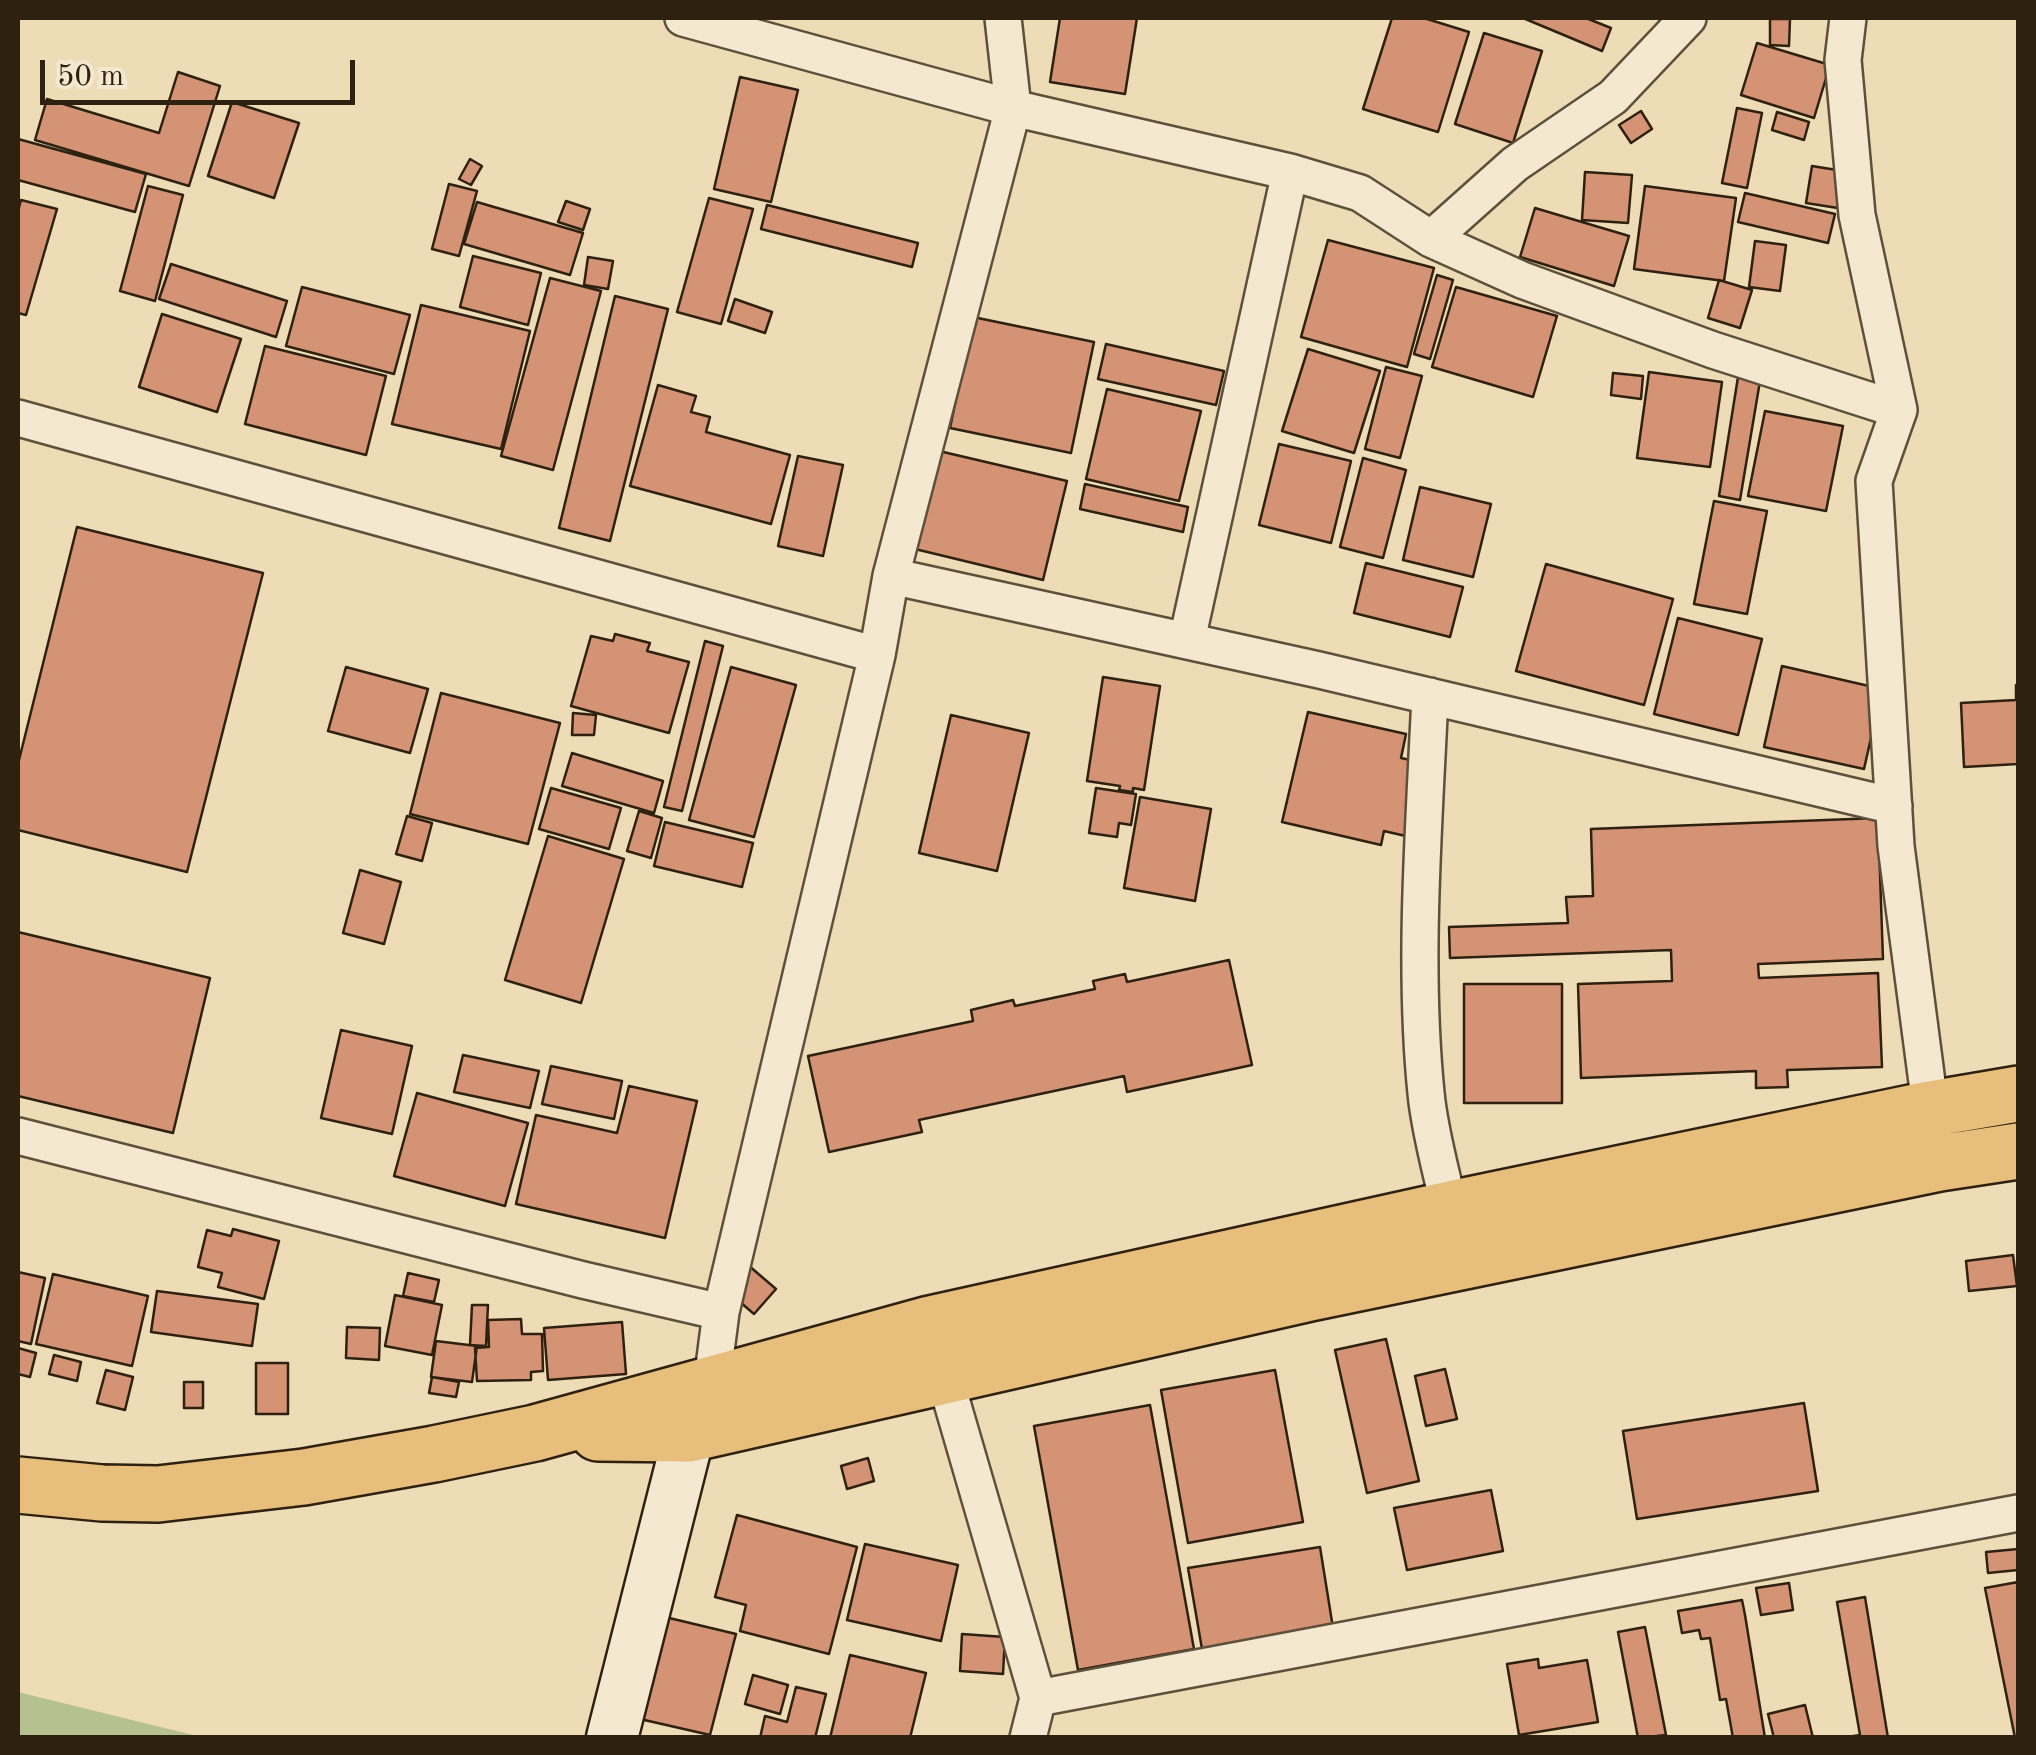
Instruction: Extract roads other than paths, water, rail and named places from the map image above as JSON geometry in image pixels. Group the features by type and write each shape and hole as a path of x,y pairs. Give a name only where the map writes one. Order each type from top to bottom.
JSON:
{"main road":[{"path":"18,1486 158,1494 226,1488 434,1454 535,1432 930,1324 1450,1209 2018,1094"},
{"path":"535,1432 689,1434 1460,1262 1939,1163 2018,1151"}],"street":[{"path":"682,18 1014,108 1290,172 1360,193 1431,239 1540,287 1713,350 1899,410"},
{"path":"612,1738 689,1434 712,1382 720,1312 878,655 891,576 1014,108 1003,18"},
{"path":"1431,239 1515,164 1613,97 1688,18"},
{"path":"1848,18 1843,60 1857,215 1899,410 1874,482 1898,864 1939,1163"},
{"path":"1187,640 1290,172"},
{"path":"18,418 878,655"},
{"path":"891,576 1187,640 1894,806"},
{"path":"1430,696 1422,873 1422,1053 1426,1098 1460,1262"},
{"path":"18,1136 720,1312"},
{"path":"944,1375 1038,1698 1028,1738"},
{"path":"1038,1698 2018,1513"}]}
